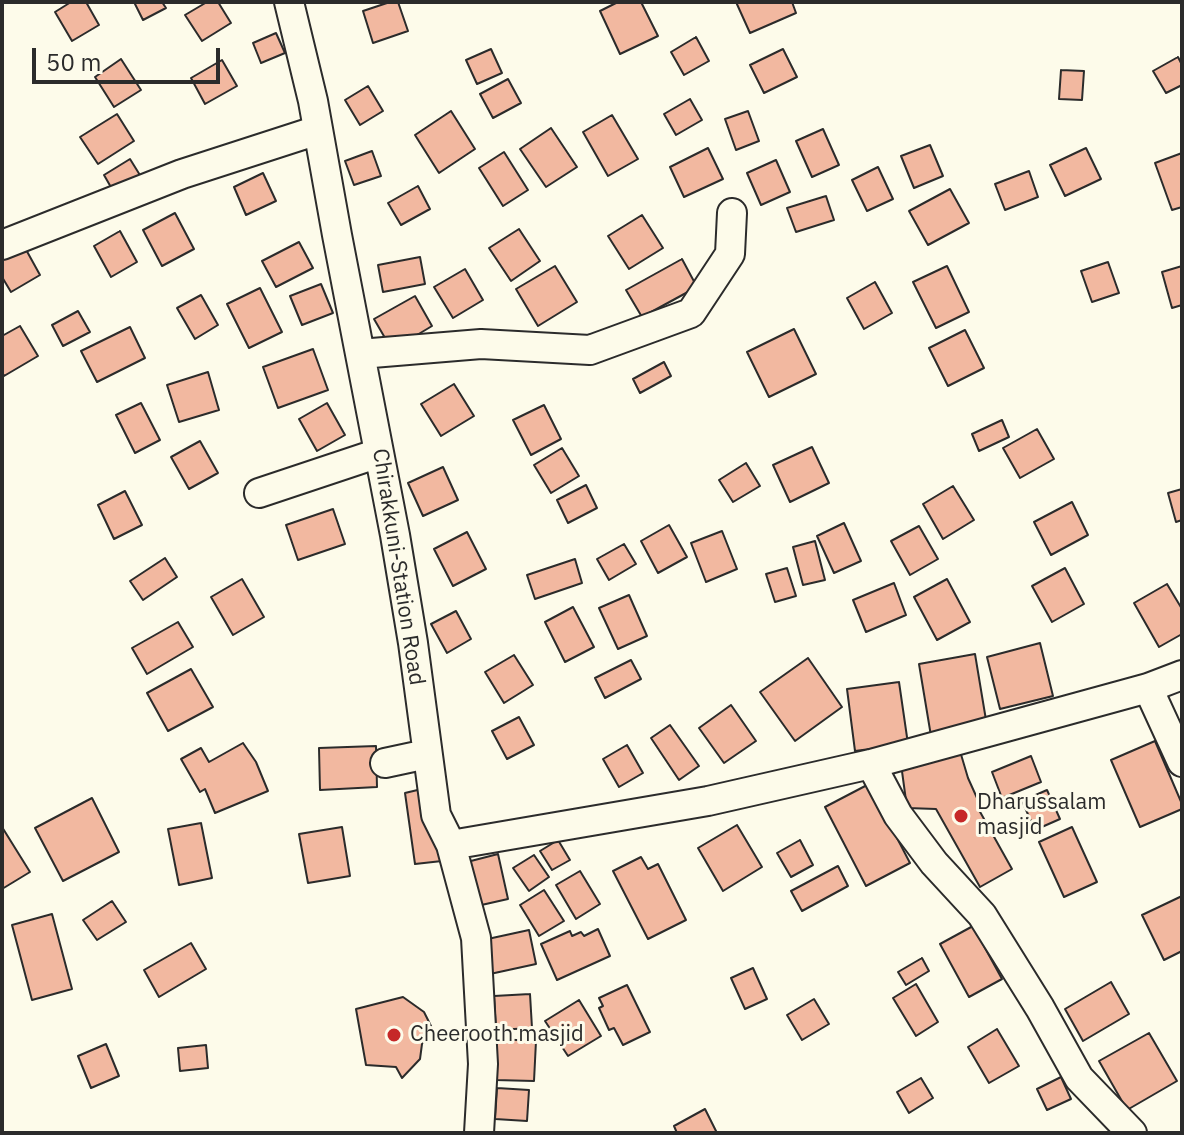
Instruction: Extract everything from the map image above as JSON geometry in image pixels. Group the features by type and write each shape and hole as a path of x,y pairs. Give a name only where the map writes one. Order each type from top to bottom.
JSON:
{"street":[{"name":"Chirakkuni-Station Road","path":"289,2 318,130 340,298 360,354 379,453 410,628 436,815 451,845 476,938 483,1064 479,1133"},
{"path":"2,245 182,174 318,130"},
{"path":"360,354 481,344 590,350 691,313 730,254 732,213"},
{"path":"259,493 379,453"},
{"path":"451,845 708,801 871,764 1148,688 1182,675"},
{"path":"1148,688 1182,762"},
{"path":"385,763 427,754"},
{"path":"871,764 898,815 934,863 982,915 1079,1078 1132,1133"}],"building":[{"path":"71,2 86,2 99,25 72,41 55,12"},
{"path":"134,2 162,2 166,8 143,20"},
{"path":"207,2 218,2 231,23 202,41 185,15"},
{"path":"398,2 408,31 373,43 363,11"},
{"path":"618,2 641,2 658,36 620,54 600,11"},
{"path":"736,2 792,2 796,13 750,33"},
{"path":"276,33 285,53 261,63 253,43"},
{"path":"696,37 709,61 684,75 671,52"},
{"path":"491,49 502,73 477,84 466,60"},
{"path":"783,49 797,77 764,93 750,65"},
{"path":"1178,57 1182,65 1182,85 1166,93 1153,71"},
{"path":"121,59 141,90 114,107 95,77"},
{"path":"222,60 237,86 205,104 191,78"},
{"path":"1061,70 1084,71 1082,100 1059,99"},
{"path":"508,79 521,103 493,118 480,94"},
{"path":"368,86 383,111 360,125 345,100"},
{"path":"690,99 702,120 676,135 664,114"},
{"path":"451,111 475,149 439,173 415,135"},
{"path":"748,111 759,141 736,150 725,119"},
{"path":"117,114 134,141 98,164 80,137"},
{"path":"612,115 638,159 608,176 583,132"},
{"path":"551,128 577,167 546,187 520,149"},
{"path":"823,129 839,165 812,177 796,141"},
{"path":"930,145 943,176 914,188 901,156"},
{"path":"708,148 723,179 684,197 670,167"},
{"path":"1086,148 1101,179 1065,196 1050,165"},
{"path":"372,151 381,176 354,185 345,161"},
{"path":"504,152 528,190 503,206 479,168"},
{"path":"1182,153 1182,207 1172,210 1155,163"},
{"path":"130,159 143,180 116,196 104,175"},
{"path":"776,160 790,192 761,205 747,173"},
{"path":"878,167 893,199 867,211 852,180"},
{"path":"1029,171 1038,197 1005,210 995,184"},
{"path":"263,173 276,201 246,215 234,187"},
{"path":"418,186 430,209 401,225 388,203"},
{"path":"950,189 969,223 928,245 909,211"},
{"path":"826,196 834,220 796,232 787,208"},
{"path":"175,213 194,249 162,266 143,230"},
{"path":"642,215 663,248 629,269 608,236"},
{"path":"519,229 540,261 511,281 489,248"},
{"path":"120,231 137,262 111,277 94,246"},
{"path":"299,242 313,268 276,287 262,261"},
{"path":"24,246 40,275 11,292 2,277 2,259"},
{"path":"420,257 425,284 383,292 378,265"},
{"path":"682,259 697,287 642,317 626,290"},
{"path":"1108,262 1119,293 1092,302 1081,271"},
{"path":"555,266 577,302 538,326 516,289"},
{"path":"947,266 969,312 936,328 913,282"},
{"path":"1182,266 1182,305 1172,308 1162,272"},
{"path":"465,269 483,300 453,318 434,287"},
{"path":"875,282 892,313 864,329 847,298"},
{"path":"321,284 333,313 302,325 290,296"},
{"path":"260,288 282,332 249,348 227,304"},
{"path":"201,295 218,325 195,339 177,308"},
{"path":"415,296 432,326 392,350 374,319"},
{"path":"78,311 90,332 63,346 52,325"},
{"path":"20,326 38,356 4,376 2,336"},
{"path":"130,327 145,358 97,382 81,351"},
{"path":"794,329 816,374 769,397 747,352"},
{"path":"965,330 984,368 948,386 929,348"},
{"path":"313,349 328,390 278,408 263,367"},
{"path":"664,362 671,376 640,393 633,379"},
{"path":"208,372 219,410 179,422 167,385"},
{"path":"454,384 474,416 441,436 421,404"},
{"path":"141,403 160,440 135,453 116,415"},
{"path":"327,403 345,435 317,451 299,419"},
{"path":"544,405 561,439 531,455 513,420"},
{"path":"1002,420 1009,437 979,451 972,434"},
{"path":"1037,429 1054,459 1020,478 1003,448"},
{"path":"200,441 218,473 189,489 171,457"},
{"path":"812,447 829,483 790,502 773,465"},
{"path":"562,448 579,476 551,493 534,465"},
{"path":"746,463 760,486 733,502 719,480"},
{"path":"443,467 458,500 423,516 408,483"},
{"path":"586,485 597,508 568,523 557,500"},
{"path":"953,486 974,520 943,539 923,504"},
{"path":"1182,489 1182,520 1176,522 1168,493"},
{"path":"125,491 142,525 114,539 98,505"},
{"path":"1072,502 1088,535 1051,555 1034,522"},
{"path":"333,509 345,544 298,560 286,525"},
{"path":"844,523 861,561 834,573 817,536"},
{"path":"669,525 687,557 658,573 641,541"},
{"path":"919,526 938,559 910,575 891,541"},
{"path":"722,531 737,569 706,582 691,543"},
{"path":"467,532 486,569 453,586 434,549"},
{"path":"815,541 825,580 803,585 793,547"},
{"path":"624,544 636,564 609,580 597,559"},
{"path":"165,558 177,577 143,600 130,581"},
{"path":"575,559 582,583 535,599 527,575"},
{"path":"787,568 796,596 775,602 766,574"},
{"path":"1065,568 1084,604 1052,622 1032,586"},
{"path":"242,579 264,617 233,635 211,597"},
{"path":"947,579 970,622 937,640 914,597"},
{"path":"894,583 906,615 866,632 853,600"},
{"path":"1167,584 1182,609 1182,634 1159,647 1134,603"},
{"path":"629,595 647,636 618,649 599,608"},
{"path":"573,607 594,647 565,662 545,622"},
{"path":"456,611 471,639 447,653 431,624"},
{"path":"178,622 193,647 147,674 132,648"},
{"path":"1040,643 1053,696 1000,709 987,657"},
{"path":"975,654 987,726 931,736 919,664"},
{"path":"514,655 533,685 504,703 485,672"},
{"path":"808,658 842,707 795,741 760,692"},
{"path":"631,660 641,679 605,698 595,678"},
{"path":"191,669 213,707 168,731 147,693"},
{"path":"899,682 908,744 855,751 847,689"},
{"path":"731,705 756,741 724,763 699,728"},
{"path":"519,717 534,745 507,759 492,731"},
{"path":"670,725 699,766 679,780 651,738"},
{"path":"1155,741 1182,809 1140,827 1111,760"},
{"path":"243,743 256,762 268,791 215,813 205,789 200,792 181,759 201,748 209,762"},
{"path":"627,745 643,773 619,787 603,759"},
{"path":"376,746 377,787 320,790 319,748"},
{"name":"Dharussalam masjid","path":"960,751 982,809 979,810 1012,869 980,887 936,809 907,808 901,764"},
{"path":"1031,756 1041,782 1002,798 992,772"},
{"path":"869,784 910,863 866,886 825,807"},
{"path":"430,787 442,861 415,864 405,793"},
{"path":"1047,790 1060,819 1035,830 1022,801"},
{"path":"92,798 119,852 63,881 35,828"},
{"path":"201,823 212,878 179,885 168,829"},
{"path":"737,825 762,867 723,891 698,848"},
{"path":"2,827 30,872 2,889"},
{"path":"342,827 350,876 308,883 299,834"},
{"path":"1072,827 1097,882 1064,897 1039,842"},
{"path":"558,840 570,860 552,870 540,851"},
{"path":"800,840 813,865 791,877 777,853"},
{"path":"498,854 508,899 477,906 467,862"},
{"path":"534,855 549,877 529,891 513,868"},
{"path":"641,857 648,869 658,864 686,920 648,939 613,871"},
{"path":"838,866 848,886 802,911 791,891"},
{"path":"580,871 600,904 576,919 556,885"},
{"path":"544,890 564,921 539,936 520,905"},
{"path":"1182,896 1182,951 1164,960 1142,915"},
{"path":"112,901 126,922 97,940 83,920"},
{"path":"52,914 72,989 32,1000 12,925"},
{"path":"973,926 1002,979 969,997 940,944"},
{"path":"598,929 610,956 557,980 541,944 570,931 572,936 581,932 584,936"},
{"path":"529,930 536,964 490,974 483,940"},
{"path":"191,943 206,969 159,997 144,970"},
{"path":"922,958 929,971 906,985 898,972"},
{"path":"753,968 767,999 745,1009 731,978"},
{"path":"1111,982 1129,1014 1083,1041 1065,1009"},
{"path":"916,984 938,1022 916,1036 893,998"},
{"path":"627,985 650,1032 623,1045 614,1028 609,1030 599,1008 603,1006 599,998"},
{"path":"530,994 532,1028 496,1030 494,996"},
{"name":"Cheerooth masjid","path":"403,997 424,1012 431,1026 422,1044 420,1059 402,1078 396,1067 366,1065 356,1009"},
{"path":"814,999 829,1024 802,1040 787,1015"},
{"path":"579,1000 601,1036 568,1056 545,1021"},
{"path":"997,1029 1019,1066 989,1083 968,1047"},
{"path":"1149,1033 1177,1081 1127,1110 1099,1061"},
{"path":"497,1039 536,1041 534,1081 495,1080"},
{"path":"106,1044 119,1076 91,1088 78,1056"},
{"path":"206,1045 208,1068 180,1071 178,1048"},
{"path":"1061,1077 1071,1099 1047,1110 1037,1089"},
{"path":"921,1078 933,1098 909,1113 897,1092"},
{"path":"497,1088 529,1090 527,1121 495,1119"},
{"path":"705,1109 717,1133 677,1133 674,1126"}],"place":[{"name":"Dharussalam masjid","path":"961,816"},
{"name":"Cheerooth masjid","path":"394,1035"}]}
